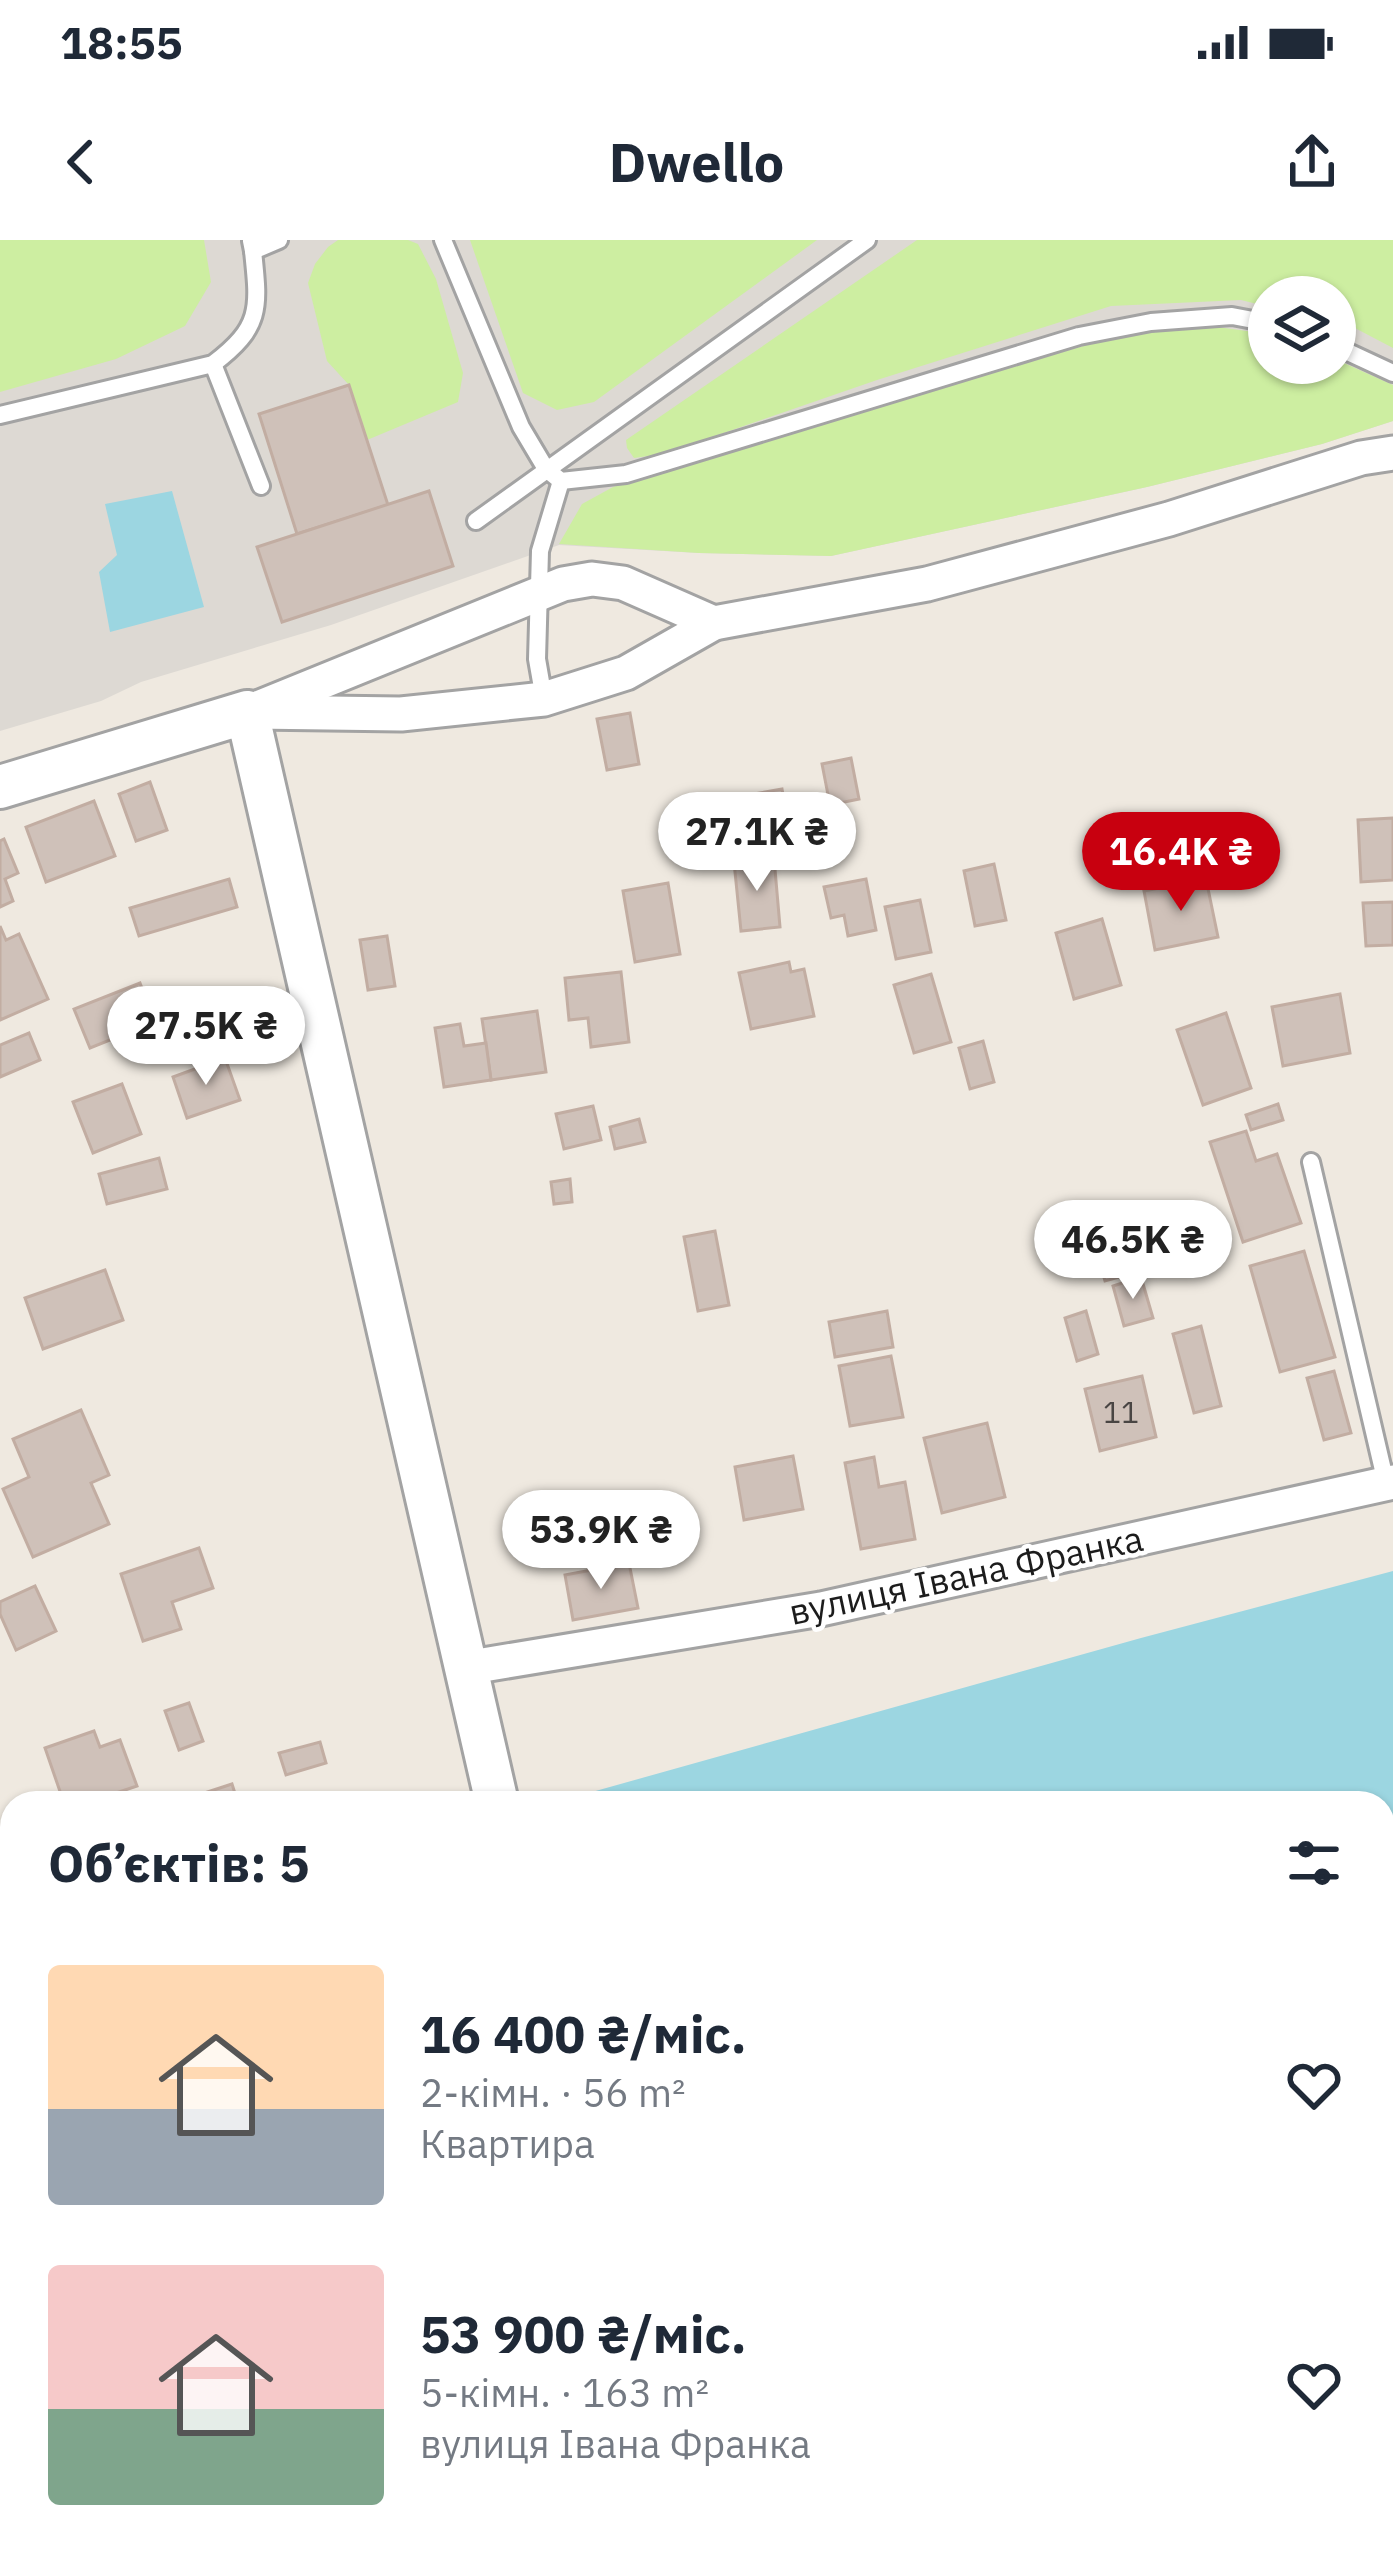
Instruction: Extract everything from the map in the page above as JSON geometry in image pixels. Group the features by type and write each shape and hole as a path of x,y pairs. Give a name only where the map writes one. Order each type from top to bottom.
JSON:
{"street":[{"path":"247,712 400,714 544,699 626,673 714,623 927,584 1169,519 1361,458 1393,453"},
{"path":"0,787 247,712 539,592 592,579 623,583 714,623"},
{"path":"247,712 494,1791"},
{"name":"вулиця Івана Франка","path":"465,1668 821,1610 1389,1482"}],"lane":[{"path":"0,416 213,364 239,344 251,325 256,284 252,245 278,240"},
{"path":"442,240 521,427 554,475 540,551 538,659 544,699"},
{"path":"476,521 554,475 867,240"},
{"path":"554,475 626,474 1079,336 1151,322 1248,319"},
{"path":"1356,356 1393,373"},
{"path":"213,364 261,486"},
{"path":"1312,1162 1389,1482"}],"shaded area":[{"path":"0,240 1393,240 1393,421 1322,444 1147,487 831,556 559,545 331,625 141,682 101,701 0,731"}],"green space":[{"path":"0,240 204,240 211,282 185,326 116,359 0,392"},
{"path":"338,240 418,244 436,279 463,373 458,402 367,440 349,385 327,361 308,283 315,264"},
{"path":"470,240 817,240 594,402 557,410 523,393"},
{"path":"917,240 1393,240 1393,348 1356,329 1356,276 1248,276 1248,302 1111,306 663,454 634,458 626,440"},
{"path":"1202,325 1248,331 1248,384 1356,384 1356,368 1393,385 1393,421 1322,444 1147,487 831,556 559,544 582,504 613,487 1135,331"}],"water":[{"path":"172,491 204,607 110,632 99,572 117,555 105,504"},
{"path":"1393,1571 1393,1791 596,1791"}],"building":[{"path":"349,385 388,505 297,534 259,414"},
{"path":"429,491 453,566 282,622 257,547"},
{"path":"630,713 639,764 607,770 597,719"},
{"path":"851,758 859,799 830,805 822,764"},
{"path":"150,782 167,830 136,841 119,794"},
{"path":"782,789 790,833 762,838 754,794"},
{"path":"94,801 115,856 46,882 26,827"},
{"path":"1393,818 1393,880 1361,882 1358,820"},
{"path":"1172,828 1183,869 1135,882 1124,842"},
{"path":"4,839 18,873 5,879 13,901 0,907 0,841"},
{"path":"774,858 780,927 741,931 734,862"},
{"path":"994,864 1006,920 975,926 964,871"},
{"path":"229,879 237,907 139,936 130,908"},
{"path":"866,879 876,930 848,936 844,915 831,918 824,887"},
{"path":"1206,879 1218,937 1155,950 1144,891"},
{"path":"668,883 680,954 635,962 623,891"},
{"path":"920,900 931,952 896,959 885,907"},
{"path":"1393,902 1393,945 1366,946 1363,903"},
{"path":"1102,919 1121,985 1074,999 1056,933"},
{"path":"0,926 6,940 19,934 48,999 0,1020"},
{"path":"387,936 395,986 368,990 360,940"},
{"path":"789,962 791,972 804,969 814,1016 751,1029 739,973"},
{"path":"621,972 629,1042 591,1047 588,1018 569,1020 565,978"},
{"path":"931,974 951,1042 914,1053 894,985"},
{"path":"140,983 155,1022 90,1048 74,1009"},
{"path":"1340,994 1350,1053 1283,1066 1272,1007"},
{"path":"537,1011 546,1072 491,1080 482,1019"},
{"path":"1226,1013 1251,1088 1203,1105 1177,1030"},
{"path":"460,1024 464,1046 486,1043 491,1080 444,1087 435,1028"},
{"path":"29,1033 40,1060 0,1077 0,1045"},
{"path":"983,1041 994,1082 970,1089 959,1048"},
{"path":"225,1058 240,1100 187,1118 173,1077"},
{"path":"122,1084 141,1134 93,1153 73,1102"},
{"path":"1278,1104 1283,1120 1251,1130 1246,1115"},
{"path":"593,1106 601,1140 564,1149 556,1114"},
{"path":"639,1119 645,1142 615,1149 610,1127"},
{"path":"1246,1131 1256,1161 1277,1154 1301,1223 1243,1242 1210,1142"},
{"path":"159,1158 167,1189 107,1204 99,1174"},
{"path":"570,1179 572,1202 554,1204 551,1182"},
{"path":"715,1231 729,1305 698,1311 684,1237"},
{"path":"1132,1237 1141,1271 1105,1281 1095,1247"},
{"path":"1304,1251 1335,1357 1280,1372 1250,1266"},
{"path":"105,1270 123,1320 43,1349 25,1298"},
{"path":"1141,1277 1153,1318 1124,1326 1113,1286"},
{"path":"887,1311 893,1347 835,1357 829,1322"},
{"path":"1086,1311 1098,1354 1077,1361 1065,1318"},
{"path":"1201,1326 1221,1406 1194,1413 1173,1334"},
{"path":"891,1356 903,1417 850,1426 839,1366"},
{"path":"1334,1371 1351,1433 1324,1440 1307,1378"},
{"path":"1142,1376 1156,1437 1100,1451 1085,1389"},
{"path":"81,1410 109,1475 91,1483 109,1524 33,1557 3,1489 29,1477 13,1439"},
{"path":"987,1423 1005,1497 942,1513 924,1438"},
{"path":"793,1456 803,1509 744,1520 735,1467"},
{"path":"874,1457 879,1487 905,1482 915,1539 861,1549 845,1463"},
{"path":"199,1548 213,1588 172,1602 181,1629 143,1641 121,1574"},
{"path":"629,1563 638,1608 573,1620 565,1575"},
{"path":"35,1586 56,1631 16,1650 0,1614 0,1602"},
{"path":"189,1703 203,1741 179,1750 165,1711"},
{"path":"94,1731 100,1747 120,1740 137,1786 122,1791 60,1791 45,1748"},
{"path":"320,1742 326,1763 286,1775 279,1753"}]}
